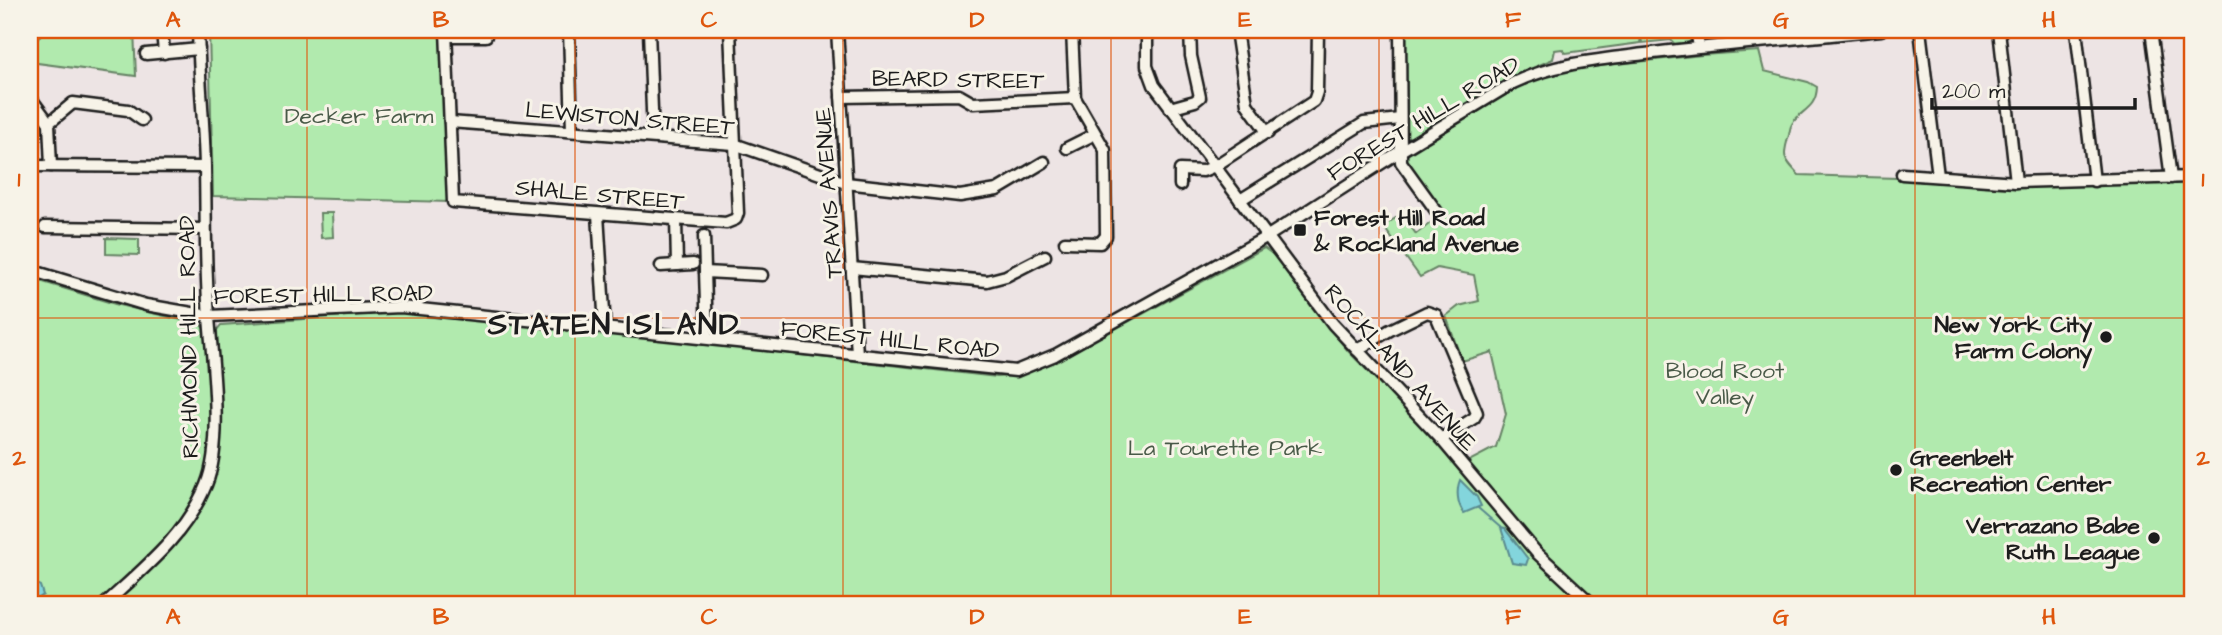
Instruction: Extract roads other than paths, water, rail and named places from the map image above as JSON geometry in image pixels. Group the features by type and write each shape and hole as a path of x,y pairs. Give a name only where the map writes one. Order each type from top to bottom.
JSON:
{"street":[{"path":"162,30 164,53"},
{"name":"RICHMOND HILL ROAD","path":"104,605 164,549 187,519 206,484 212,466 214,422 198,30"},
{"path":"569,30 572,131"},
{"path":"649,30 653,137"},
{"path":"730,30 734,144"},
{"name":"TRAVIS AVENUE","path":"837,30 857,354"},
{"path":"1065,243 1100,243 1106,236 1105,150 1075,98 1072,30"},
{"name":"ROCKLAND AVENUE","path":"1147,30 1147,66 1150,79 1333,324 1441,439 1522,537 1593,605"},
{"path":"1170,108 1200,97 1191,56 1190,30"},
{"path":"1236,30 1247,104 1268,133"},
{"path":"1180,185 1180,170 1203,171 1215,166 1314,102 1317,92 1318,30"},
{"path":"1400,30 1401,162 1437,212"},
{"path":"1696,30 1699,47"},
{"name":"FOREST HILL ROAD","path":"30,270 146,304 209,316 401,307 1006,372 1021,370 1055,355 1268,236 1399,152 1513,83 1533,74 1571,63 1699,47 1881,30"},
{"path":"1920,30 1938,176"},
{"path":"1999,30 2017,182"},
{"path":"2076,30 2094,181"},
{"path":"2151,30 2171,178"},
{"path":"450,122 446,33 486,36"},
{"path":"146,54 199,49"},
{"name":"BEARD STREET","path":"841,97 959,95 973,103 1075,98"},
{"path":"30,97 50,123 51,166"},
{"path":"50,123 69,105 78,102 128,110 142,120"},
{"path":"1240,200 1364,123 1400,119"},
{"name":"LEWISTON STREET","path":"450,122 734,144 846,183 960,197 1008,185 1044,162"},
{"name":"SHALE STREET","path":"450,122 453,202 598,214 726,223 736,219 738,213 734,144"},
{"path":"1067,148 1096,134"},
{"path":"30,166 205,167"},
{"path":"1902,174 2017,182 2192,177"},
{"path":"598,214 605,328"},
{"path":"676,219 677,265"},
{"path":"45,227 205,229"},
{"path":"704,236 707,338"},
{"path":"852,268 987,281 1006,276 1045,256"},
{"path":"661,266 693,264"},
{"path":"705,272 762,275"},
{"path":"1357,350 1427,312 1436,315 1477,413 1474,418 1441,439"}],"water":[{"path":"1460,480 1477,497 1481,506 1464,513 1458,497"},
{"path":"1501,528 1505,529 1528,559 1526,565 1512,563"},
{"path":"31,581 40,586 43,595 30,605"}],"waterway":[{"path":"1478,508 1501,528"}],"place":[{"name":"Forest Hill Road & Rockland Avenue","path":"1300,230"},
{"name":"New York City Farm Colony","path":"2106,337"},
{"name":"Greenbelt Recreation Center","path":"1896,470"},
{"name":"Verrazano Babe Ruth League","path":"2154,538"}],"district":[{"name":"STATEN ISLAND","path":"614,324"}],"park label":[{"name":"Decker Farm","path":"359,115"},
{"name":"Blood Root Valley","path":"1725,383"},
{"name":"La Tourette Park","path":"1225,447"}]}
